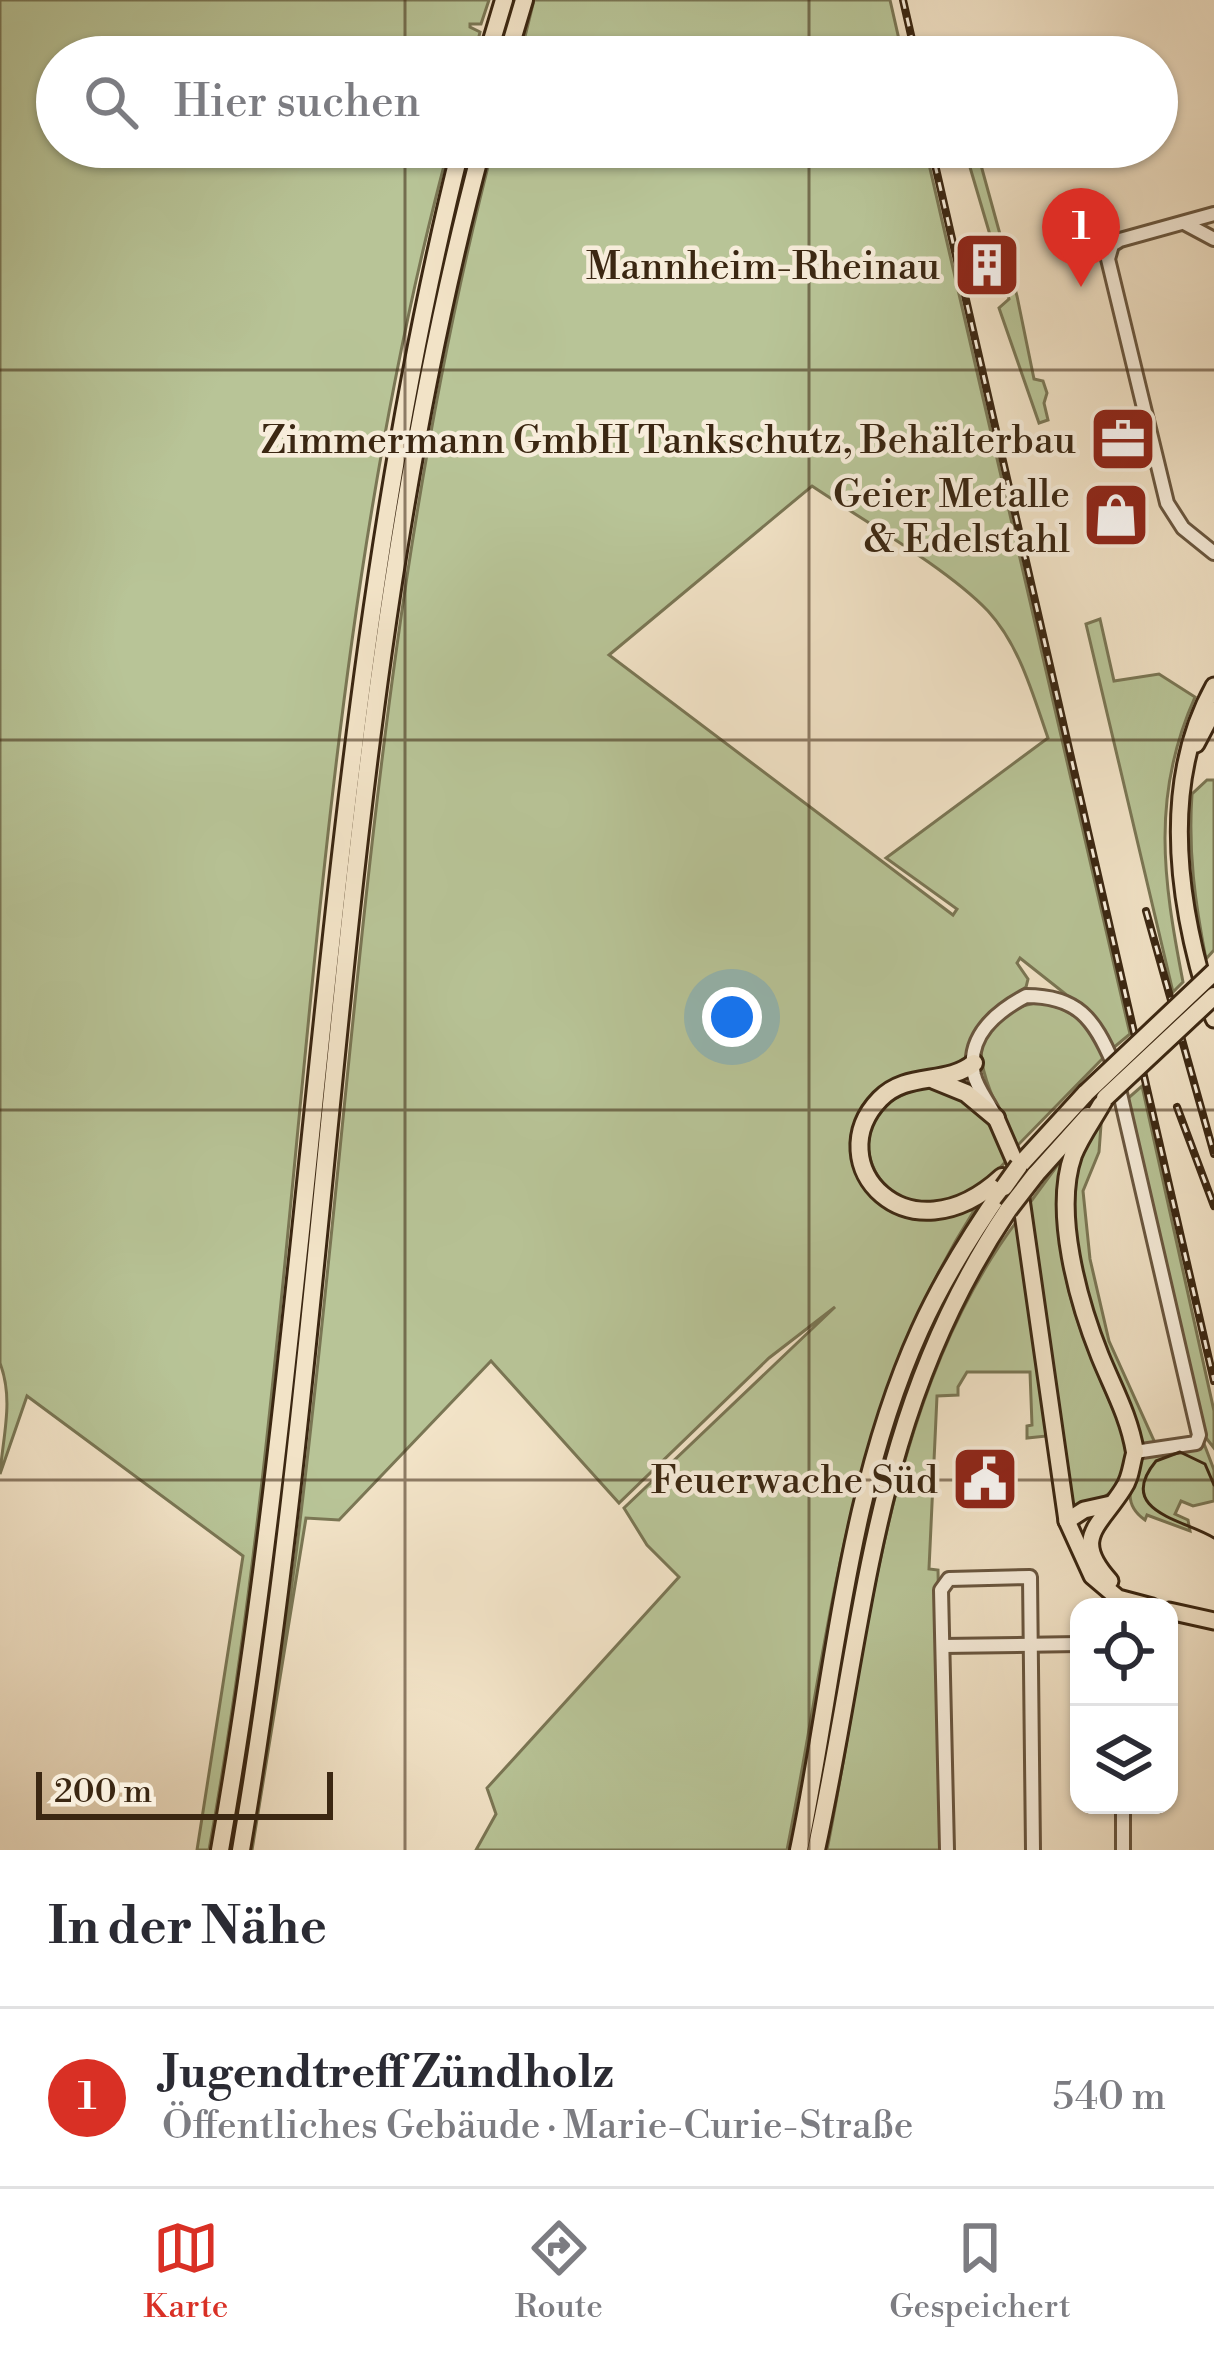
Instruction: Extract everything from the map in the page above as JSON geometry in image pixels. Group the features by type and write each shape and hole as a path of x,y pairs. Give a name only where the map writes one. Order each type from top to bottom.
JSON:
{"highway":[{"path":"493,36 503,2"},
{"path":"513,36 523,3"},
{"path":"220,1850 269,1518 365,641 412,360 456,168"},
{"path":"241,1850 291,1499 387,628 436,340 477,168"},
{"path":"799,1850 881,1501 918,1381 952,1300 1008,1210 1028,1165 1214,972"},
{"path":"1135,1452 1129,1422 1088,1323 1069,1235 1071,1165 1096,1096 1214,996"},
{"path":"974,1063 957,1074 902,1083 884,1095 865,1123 862,1160 878,1191 900,1208 933,1214 967,1204 1092,1117"},
{"path":"928,1078 966,1093 996,1118"},
{"path":"815,1850 865,1497 896,1393 943,1284 1003,1182"}],"main road":[{"path":"1214,686 1193,728 1181,805 1184,894 1214,1019"},
{"path":"1189,758 1214,710"},
{"path":"996,1118 1016,1164 1067,1521 1086,1568 1121,1598"},
{"path":"1099,1568 1090,1539 1128,1481 1135,1452"},
{"path":"1067,1521 1105,1510"},
{"path":"1082,1557 1137,1598"},
{"path":"1178,1613 1214,1621"}],"street":[{"path":"1214,214 1120,240 1112,245 1108,259 1167,502 1184,528 1214,553"},
{"path":"1186,224 1214,239"},
{"path":"996,1118 978,1085 974,1063 980,1036 992,1018 1027,996 1074,1004 1098,1032 1113,1063 1199,1435 1193,1444 1135,1452"},
{"path":"947,1850 944,1580 1030,1577 1034,1850"},
{"path":"943,1646 1070,1644"},
{"path":"1123,1814 1123,1850"}],"green space":[{"path":"0,0 489,0 481,24 470,24 479,36 36,36 36,168 444,168 400,356 363,568 334,781 268,1424 242,1638 209,1850 197,1850 243,1556 27,1396 0,1474 7,1404 0,1363"},
{"path":"534,0 890,0 898,36 525,36"},
{"path":"463,168 469,168 415,415 264,1657 252,1716 364,705 428,318"},
{"path":"488,168 930,168 1130,1034 1112,1049 1087,1011 1020,958 1017,963 1028,979 1026,987 983,1019 961,1067 872,1096 858,1171 872,1195 909,1218 975,1209 932,1286 871,1441 832,1601 787,1850 476,1850 496,1814 487,1788 679,1577 647,1545 624,1508 835,1307 769,1358 619,1503 491,1361 339,1520 306,1518 252,1850 296,1554 372,847 420,495","holes":["812,486 971,595 999,625 1017,655 1048,738 886,858 957,909 953,915 609,655"]},
{"path":"970,168 982,168 1034,379 1043,381 1047,393 1048,420 1039,423 999,308 1009,299"},
{"path":"1100,619 1114,681 1159,674 1195,697 1181,733 1167,803 1166,872 1183,982 1173,992 1086,624"},
{"path":"1207,780 1214,780 1214,950 1206,959 1193,877 1191,815 1192,794"},
{"path":"1035,1003 1069,1012 1105,1056 1017,1146 988,1084 982,1043 990,1026 1007,1013"},
{"path":"937,1086 980,1113 1009,1158 967,1193 930,1204 899,1196 878,1176 869,1149 874,1122 896,1098"},
{"path":"1142,1086 1214,1411 1214,1448 1203,1434 1126,1100"},
{"path":"1101,1125 1099,1152 1083,1191 1090,1259 1109,1341 1155,1443 1140,1446 1087,1303 1072,1226 1072,1189 1079,1155"},
{"path":"1062,1159 1060,1234 1069,1290 1086,1345 1131,1450 1111,1492 1072,1511 1029,1204"},
{"path":"1020,1217 1047,1436 1027,1438 1027,1426 1032,1425 1030,1372 967,1372 958,1395 937,1396 929,1569 938,1570 944,1850 827,1850 871,1605 911,1439 975,1285"},
{"path":"1203,1441 1214,1470 1214,1501 1193,1506 1181,1501 1175,1514 1188,1520 1190,1531 1147,1515 1145,1520 1130,1498 1142,1456 1198,1447"}],"tram line":[{"path":"1214,1485 1205,1464 1180,1452 1156,1461 1143,1492 1159,1512 1214,1538"}],"railway":[{"path":"903,0 911,36"},
{"path":"936,168 1214,1381"},
{"path":"1146,911 1214,1154"},
{"path":"1177,1107 1214,1206"}],"place":[{"name":"Mannheim-Rheinau","path":"987,265"},
{"name":"Jugendtreff Zündholz","path":"1081,287"},
{"name":"Zimmermann GmbH Tankschutz, Behälterbau","path":"1123,439"},
{"name":"Geier Metalle & Edelstahl","path":"1116,515"},
{"name":"Feuerwache Süd","path":"985,1479"}]}
